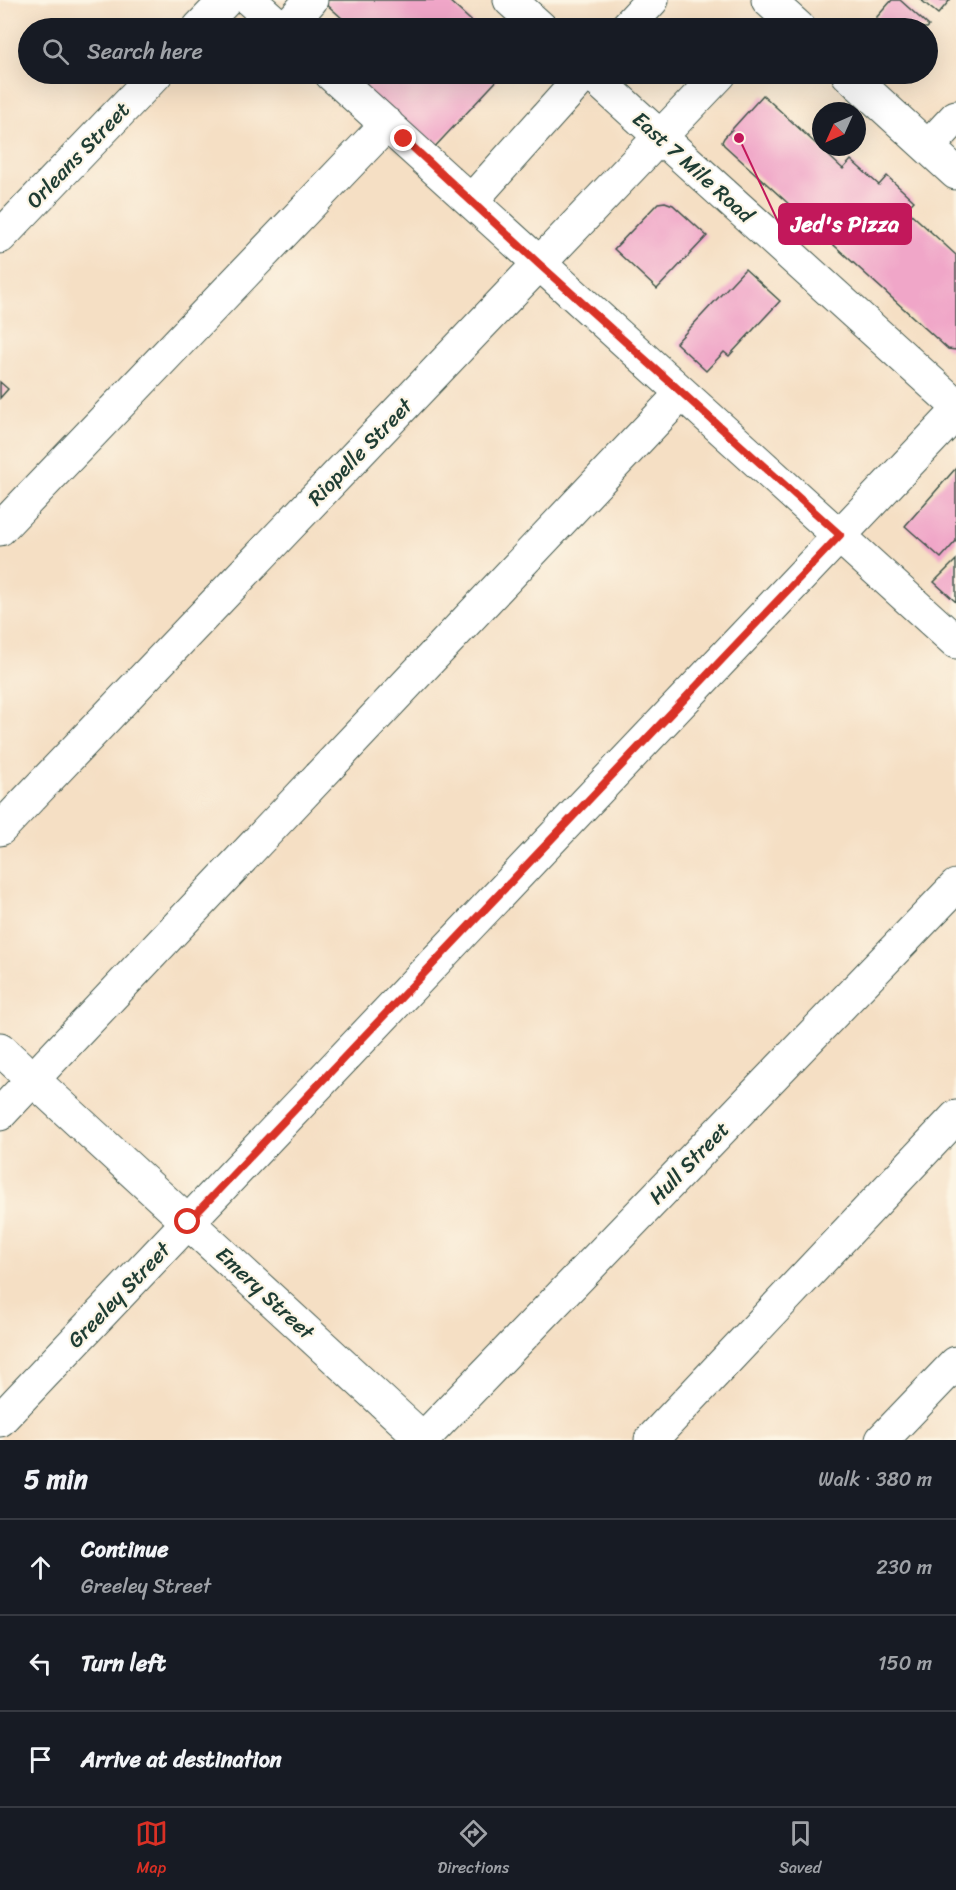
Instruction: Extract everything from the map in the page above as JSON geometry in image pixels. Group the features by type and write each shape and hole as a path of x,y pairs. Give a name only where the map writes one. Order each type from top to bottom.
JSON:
{"street":[{"path":"209,18 226,0"},
{"path":"249,0 270,18"},
{"path":"295,18 311,0"},
{"path":"635,18 652,0"},
{"name":"Orleans Street","path":"0,237 146,84"},
{"path":"342,84 956,642"},
{"path":"471,201 576,84"},
{"name":"East 7 Mile Road","path":"602,84 956,405"},
{"name":"Riopelle Street","path":"0,829 711,84"},
{"path":"859,84 956,173"},
{"path":"928,147 956,117"},
{"path":"0,529 387,124"},
{"path":"0,1114 682,393"},
{"name":"Greeley Street","path":"0,1420 956,412"},
{"name":"Hull Street","path":"423,1440 956,886"},
{"name":"Emery Street","path":"0,1049 423,1440"},
{"path":"651,1440 956,1117"},
{"path":"882,1440 956,1363"}],"building":[{"path":"326,0 448,0 468,18 342,18 324,2"},
{"path":"892,0 900,0 920,18 876,18"},
{"path":"921,0 950,0 938,14"},
{"path":"357,84 494,84 430,152"},
{"path":"763,95 812,140 812,156 829,156 843,169 851,160 879,185 887,176 914,201 906,209 956,255 956,350 948,349 724,145 722,142"},
{"path":"665,202 673,205 707,236 657,289 614,249 658,203"},
{"path":"745,269 780,301 729,356 724,352 706,371 676,343"},
{"path":"0,382 8,389 0,398"},
{"path":"956,468 956,541 941,558 905,526"},
{"path":"956,560 956,602 934,582"}],"place":[{"name":"Jed's Pizza","path":"739,138"}],"route":[{"path":"188,1222 840,535 404,139"}]}
